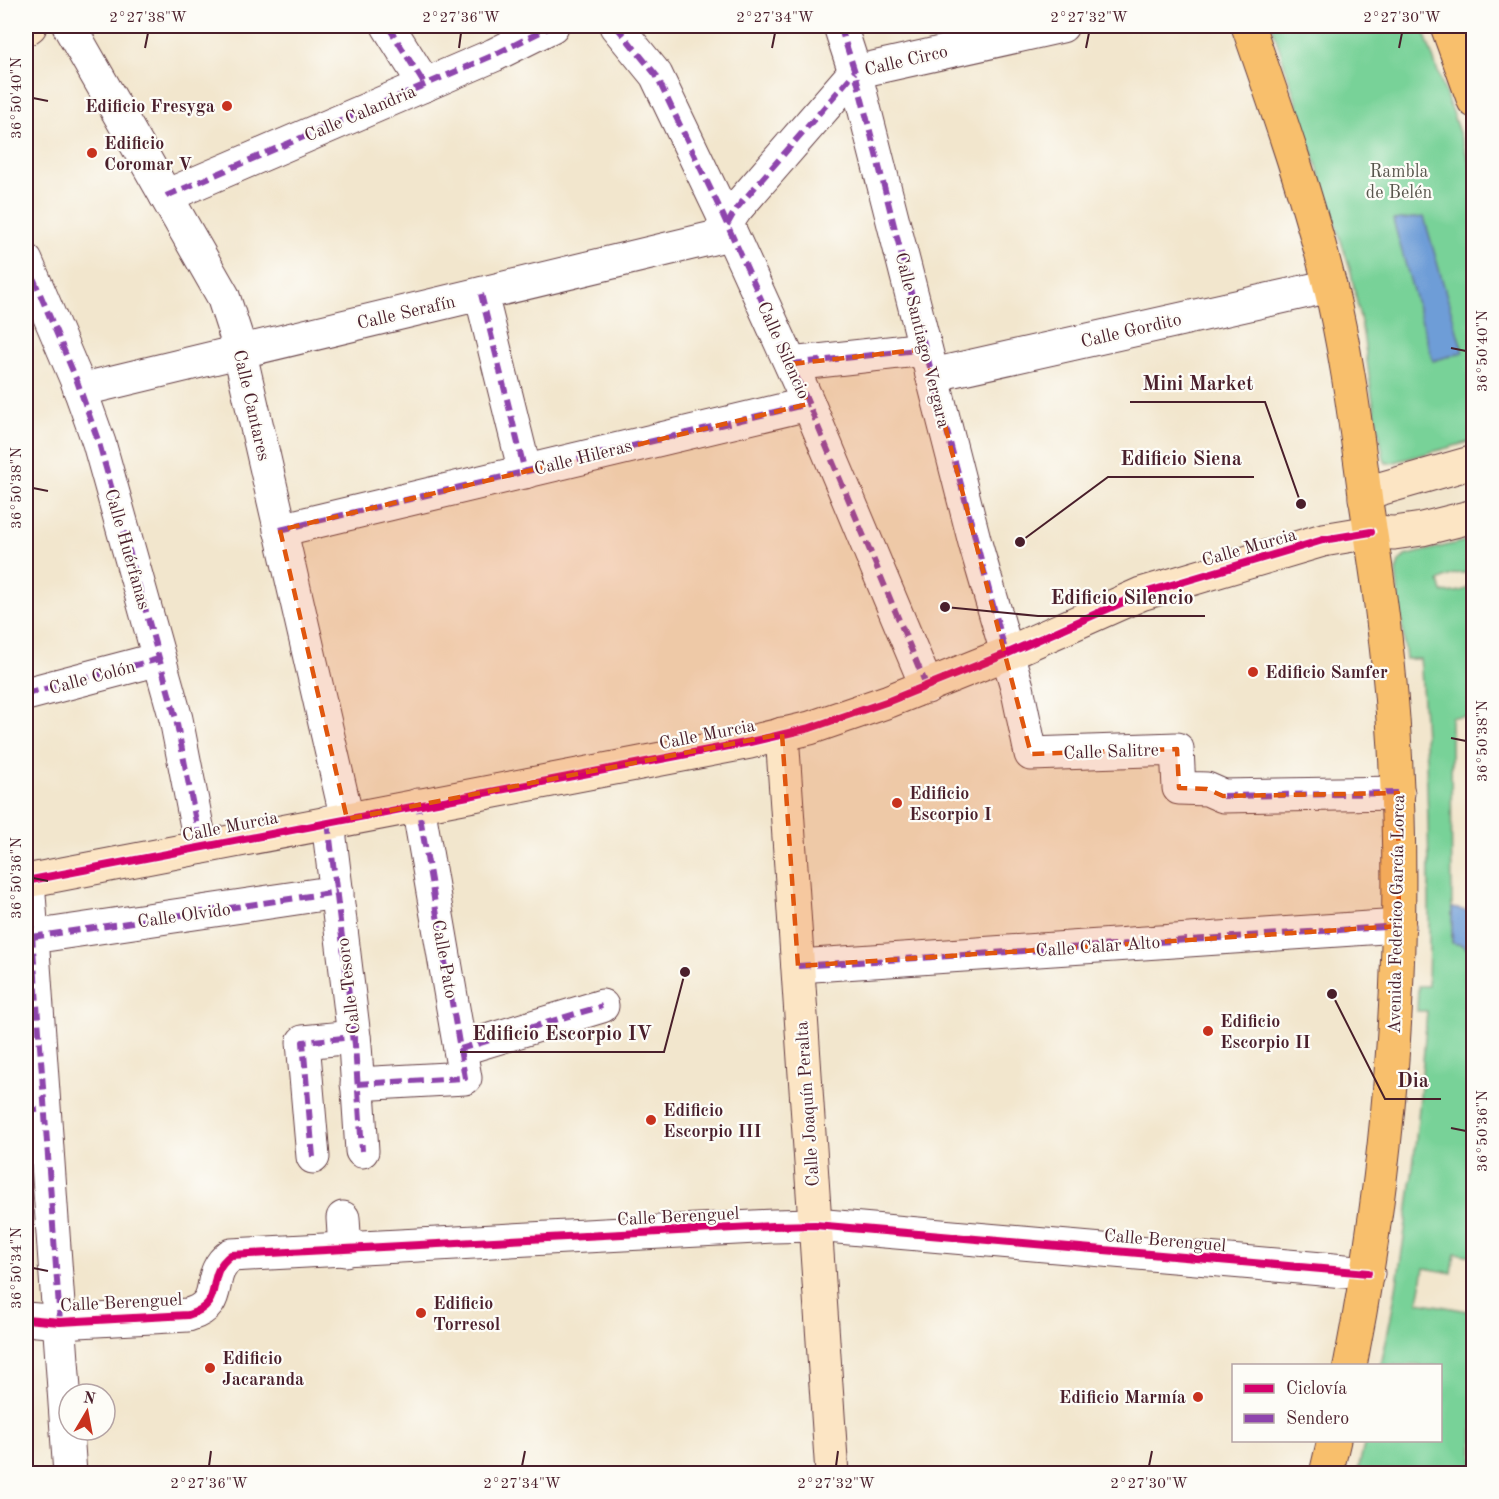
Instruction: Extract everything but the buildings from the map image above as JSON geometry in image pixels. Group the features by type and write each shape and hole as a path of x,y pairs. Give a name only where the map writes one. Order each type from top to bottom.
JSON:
{"main road":[{"path":"26,29 30,26"},
{"name":"Avenida Federico García Lorca","path":"1248,26 1298,172 1330,286 1347,368 1388,664 1398,793 1399,926 1390,1102 1378,1208 1350,1364"},
{"path":"1447,26 1473,101"},
{"path":"1365,498 1376,490 1473,462"},
{"name":"Calle Murcia","path":"27,881 782,734 851,715 927,687 1141,594 1323,540 1371,532 1394,533 1422,529 1473,516"},
{"name":"Calle Joaquín Peralta","path":"782,734 832,1473"},
{"path":"1326,1473 1334,1442"}],"street":[{"name":"Calle Cantares","path":"69,26 223,296 240,351 280,530 337,820"},
{"path":"388,26 425,85"},
{"name":"Calle Calandria","path":"166,196 494,55 552,26"},
{"name":"Calle Silencio","path":"616,26 656,75 727,225 791,364 927,687"},
{"name":"Calle Santiago Vergara","path":"840,26 855,72 1006,654"},
{"name":"Calle Circo","path":"855,72 1062,26"},
{"path":"727,225 736,209 855,72"},
{"name":"Calle Serafín","path":"80,390 717,237 727,225"},
{"name":"Calle Huérfanas","path":"26,261 80,390 99,443 182,745 201,847"},
{"name":"Calle Gordito","path":"791,364 929,362 1330,286"},
{"path":"482,294 525,472"},
{"name":"Calle Hileras","path":"280,530 808,404"},
{"name":"Calle Salitre","path":"1006,654 1017,687 1031,754 1177,749 1179,788 1207,789 1222,796 1398,793"},
{"name":"Calle Colón","path":"26,694 159,659"},
{"name":"Calle Pato","path":"357,1084 465,1078 418,805"},
{"name":"Calle Tesoro","path":"337,820 337,892 354,1037 362,1151"},
{"path":"27,881 32,937 31,1010 35,1110 60,1322 70,1473"},
{"name":"Calle Olvido","path":"32,937 337,892"},
{"name":"Calle Calar Alto","path":"798,966 1399,926"},
{"path":"460,1049 602,1006"},
{"path":"314,1157 303,1042 354,1037"},
{"name":"Calle Berenguel","path":"26,1319 60,1322 188,1315 201,1311 207,1306 212,1298 221,1263 231,1256 344,1234 815,1225 1368,1273"}],"highlighted area":[{"path":"925,349 1031,754 1177,749 1179,788 1207,789 1223,796 1398,793 1399,926 798,966 782,734 347,819 280,530 808,404 791,364"}],"green space":[{"name":"Rambla de Belén","path":"1272,26 1422,26 1473,173 1473,441 1391,463 1386,463 1384,459 1351,272"},
{"path":"1473,539 1473,582 1471,573 1450,576 1439,581 1442,592 1446,593 1473,585 1473,716 1451,717 1452,943 1462,945 1474,953 1473,1256 1455,1253 1452,1273 1424,1268 1418,1302 1473,1312 1473,1473 1357,1474 1365,1442 1442,1442 1442,1364 1381,1364 1405,1233 1420,1100 1427,1011 1417,1011 1418,986 1428,986 1428,828 1421,669 1420,659 1406,659 1396,571 1399,562 1405,556"}],"water":[{"path":"1424,217 1463,352 1433,361 1393,220"},
{"path":"1452,908 1473,912 1473,953 1462,945 1452,943"}],"marked path":[{"path":"388,26 425,85"},
{"path":"166,196 494,55 552,26"},
{"path":"616,26 656,75 721,211 806,398 927,687"},
{"path":"840,26 855,72 1006,654"},
{"path":"727,225 736,209 855,72"},
{"path":"26,261 77,381 99,443 176,719 201,847"},
{"path":"481,294 525,472"},
{"path":"791,364 925,349"},
{"path":"280,530 808,404"},
{"path":"26,694 159,659"},
{"path":"1223,796 1398,793"},
{"path":"357,1084 465,1078 418,805"},
{"path":"328,822 355,1045 362,1151"},
{"path":"28,880 60,1322"},
{"path":"32,937 337,892"},
{"path":"798,966 1399,926"},
{"path":"460,1049 602,1006"},
{"path":"313,1157 303,1042 354,1037"},
{"path":"26,1111 44,1109"}],"cycle path":[{"path":"26,881 750,742 810,728 889,701 1006,654 1141,594 1323,540 1371,532"},
{"path":"26,1319 60,1322 188,1315 208,1304 222,1263 231,1255 773,1226 815,1225 1368,1273"}],"place":[{"name":"Edificio Fresyga","path":"227,106"},
{"name":"Edificio Coromar V","path":"92,153"},
{"name":"Mini Market","path":"1301,504"},
{"name":"Edificio Siena","path":"1020,542"},
{"name":"Edificio Silencio","path":"945,607"},
{"name":"Edificio Samfer","path":"1253,672"},
{"name":"Edificio Escorpio I","path":"897,803"},
{"name":"Edificio Escorpio IV","path":"685,972"},
{"name":"Dia","path":"1332,994"},
{"name":"Edificio Escorpio II","path":"1208,1031"},
{"name":"Edificio Escorpio III","path":"651,1120"},
{"name":"Edificio Torresol","path":"421,1313"},
{"name":"Edificio Jacaranda","path":"210,1368"},
{"name":"Edificio Marmía","path":"1198,1397"}]}
